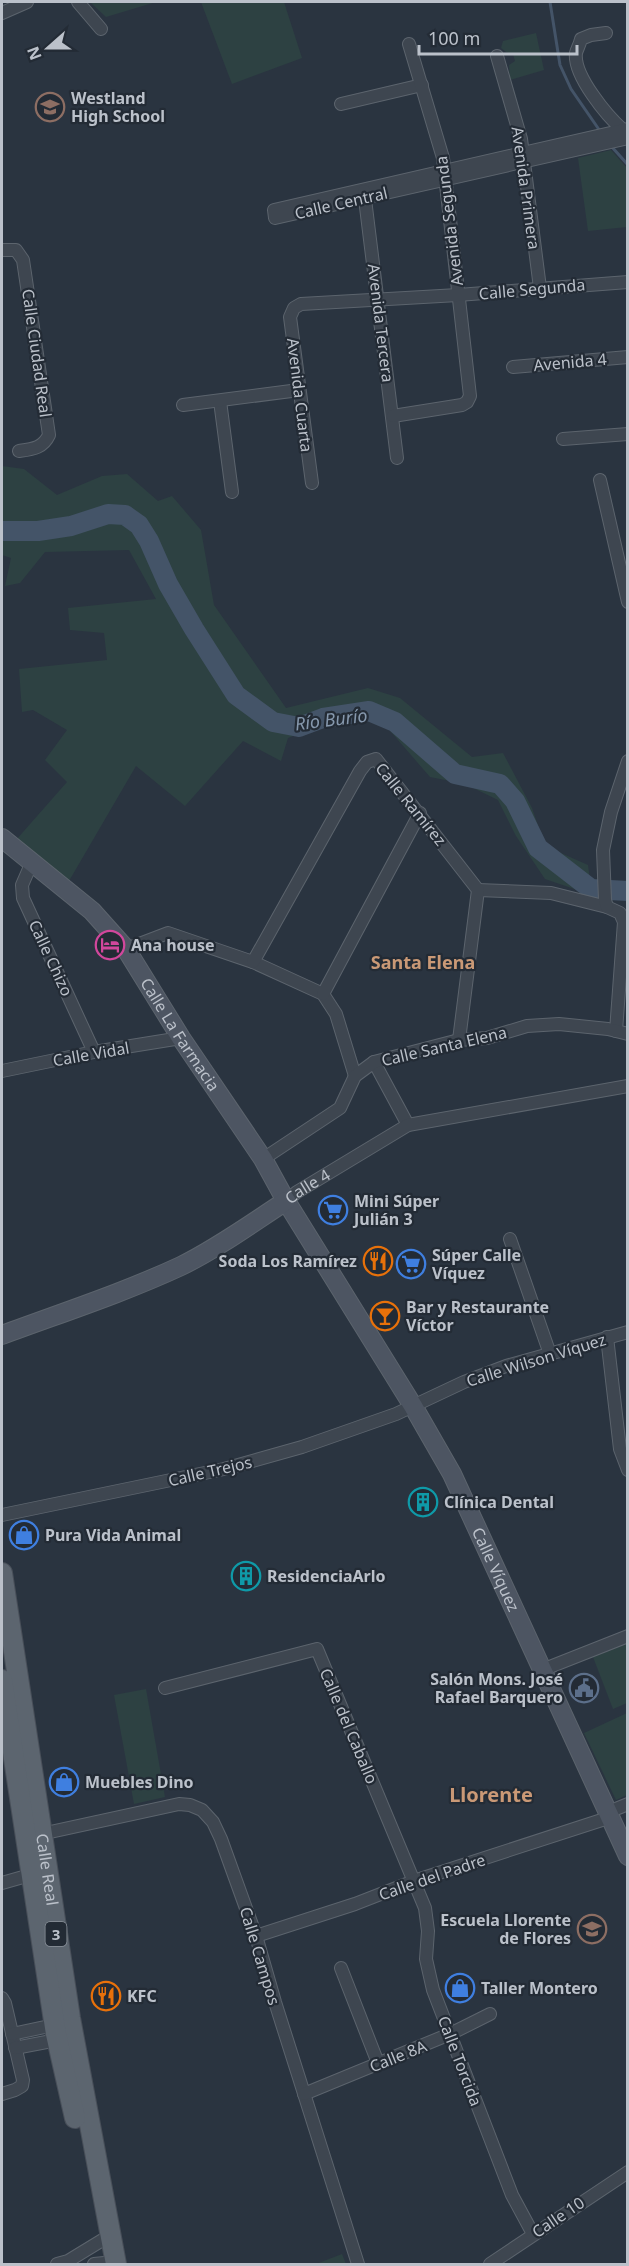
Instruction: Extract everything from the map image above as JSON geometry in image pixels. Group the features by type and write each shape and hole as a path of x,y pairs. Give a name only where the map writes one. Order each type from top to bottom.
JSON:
{"main road":[{"name":"Calle La Farmacia","path":"2,838 92,911 126,949 181,1038 263,1159 286,1201"},
{"name":"Calle 4","path":"2,1335 117,1293 181,1266 286,1201"},
{"name":"Calle Víquez","path":"286,1201 413,1406 452,1474 627,1856"},
{"name":"Calle Real","path":"2,1573 56,1933 109,2236"},
{"path":"12,1647 8,1672 12,1702 4,1715 13,1717 18,1735 27,1751"},
{"name":"Calle Real","path":"2,1680 4,1715 17,1777 30,1875 56,2033 77,2124 116,2263"},
{"path":"17,1777 24,1792 33,1829 41,1834 36,1841 37,1865 30,1875 36,1877 39,1883 43,1906 56,1933"}],"street":[{"path":"2,13 27,2"},
{"path":"78,2 101,29"},
{"path":"606,33 581,39 576,54 578,66 589,88 621,134"},
{"name":"Avenida Segunda","path":"393,416 462,405 470,396 445,175 410,44"},
{"name":"Avenida Primera","path":"497,56 524,157 540,288"},
{"path":"341,104 422,85"},
{"name":"Calle Central","path":"364,193 275,218 274,210 364,193 621,134"},
{"name":"Avenida Tercera","path":"364,193 397,458"},
{"name":"Calle Ciudad Real","path":"2,250 16,250 23,260 49,435 45,444 19,451"},
{"name":"Calle Segunda","path":"294,308 301,304 458,296 627,282"},
{"name":"Avenida Cuarta","path":"294,308 290,317 312,483"},
{"name":"Avenida 4","path":"513,367 627,357"},
{"path":"183,405 299,390"},
{"path":"220,401 232,492"},
{"path":"562,438 627,434"},
{"path":"600,480 627,602"},
{"name":"Calle Ramírez","path":"253,962 367,762 372,759 379,760 478,890"},
{"path":"606,903 603,850 627,761"},
{"path":"323,994 420,813"},
{"name":"Calle Chizo","path":"32,862 21,891 94,1052"},
{"path":"459,1040 478,890 551,893 606,903 620,914 624,922 622,1033"},
{"path":"126,949 168,933 253,962 323,994 336,1014 355,1076"},
{"name":"Calle Santa Elena","path":"263,1159 340,1108 355,1076 374,1062 459,1040 487,1038 527,1026 559,1024 622,1033"},
{"name":"Calle Vidal","path":"2,1071 94,1052 181,1038"},
{"path":"374,1062 408,1125"},
{"name":"Calle 4","path":"286,1201 297,1192 408,1125 627,1086"},
{"path":"510,1239 550,1354"},
{"name":"Calle Wilson Víquez","path":"413,1406 464,1382 627,1332"},
{"path":"607,1337 620,1449 627,1470"},
{"name":"Calle Trejos","path":"2,1515 224,1469 302,1447 413,1406"},
{"path":"542,1670 627,1636"},
{"name":"Calle del Caballo","path":"165,1688 317,1649 414,1881"},
{"name":"Calle Campos","path":"41,1834 165,1806 185,1804 196,1807 209,1816 218,1831 256,1936 303,2094 358,2265"},
{"name":"Calle del Padre","path":"256,1936 355,1904 414,1881 607,1815 627,1804"},
{"path":"2,1883 30,1875"},
{"name":"Calle Torcida","path":"414,1881 428,1919 426,1959 428,1974 512,2195 534,2234"},
{"path":"342,1968 378,2063"},
{"path":"2,1998 23,2080 22,2086 15,2091 2,2094"},
{"name":"Calle 8A","path":"303,2094 450,2034 490,2014"},
{"path":"12,2034 56,2033"},
{"path":"15,2048 56,2033"},
{"name":"Calle 10","path":"490,2265 627,2172"},
{"path":"65,2263 109,2236"},
{"path":"94,2265 116,2263"}],"green space":[{"path":"90,2 156,2 106,17"},
{"path":"201,2 284,2 302,58 232,84"},
{"path":"536,33 544,70 510,80 509,65 515,61 513,54 501,48 503,41"},
{"path":"611,150 627,168 627,227 588,231 578,158"},
{"path":"2,466 24,469 57,495 102,476 127,474 158,501 172,496 201,530 214,605 286,708 368,688 400,698 472,757 503,753 532,808 545,846 588,865 592,895 545,879 516,836 498,800 465,784 430,777 385,725 363,713 347,715 288,738 281,761 243,741 185,806 136,766 69,881 16,840 67,782 45,760 67,730 33,710 22,712 19,669 107,660 104,633 70,630 68,608 156,599 129,550 45,552 20,583 5,586 11,558 2,555"},
{"path":"627,1644 627,1703 613,1709 593,1657"},
{"path":"146,1689 165,1797 134,1804 114,1695"},
{"path":"627,1713 627,1795 616,1800 584,1733"},
{"path":"342,2254 346,2264 316,2264"}],"waterway":[{"path":"550,2 560,65 571,89 600,131"},
{"path":"611,146 628,165"},
{"name":"Río Burío","path":"2,531 38,531 71,526 108,514 125,515 139,525 149,541 168,584 236,695 273,722 299,727 323,718 369,711 395,722 455,774 500,784 515,801 538,848 591,889 628,891"}],"place":[{"name":"Westland High School","path":"50,107"},
{"name":"Ana house","path":"110,945"},
{"name":"Mini Súper Julián 3","path":"333,1210"},
{"name":"Soda Los Ramírez","path":"378,1261"},
{"name":"Súper Calle Víquez","path":"411,1264"},
{"name":"Bar y Restaurante Víctor","path":"385,1316"},
{"name":"Clínica Dental","path":"423,1502"},
{"name":"Pura Vida Animal","path":"24,1535"},
{"name":"ResidenciaArlo","path":"246,1576"},
{"name":"Salón Mons. José Rafael Barquero","path":"584,1688"},
{"name":"Muebles Dino","path":"64,1782"},
{"name":"Escuela Llorente de Flores","path":"592,1929"},
{"name":"Taller Montero","path":"460,1988"},
{"name":"KFC","path":"106,1996"}],"district":[{"name":"Santa Elena","path":"423,962"},
{"name":"Llorente","path":"491,1794"}]}
